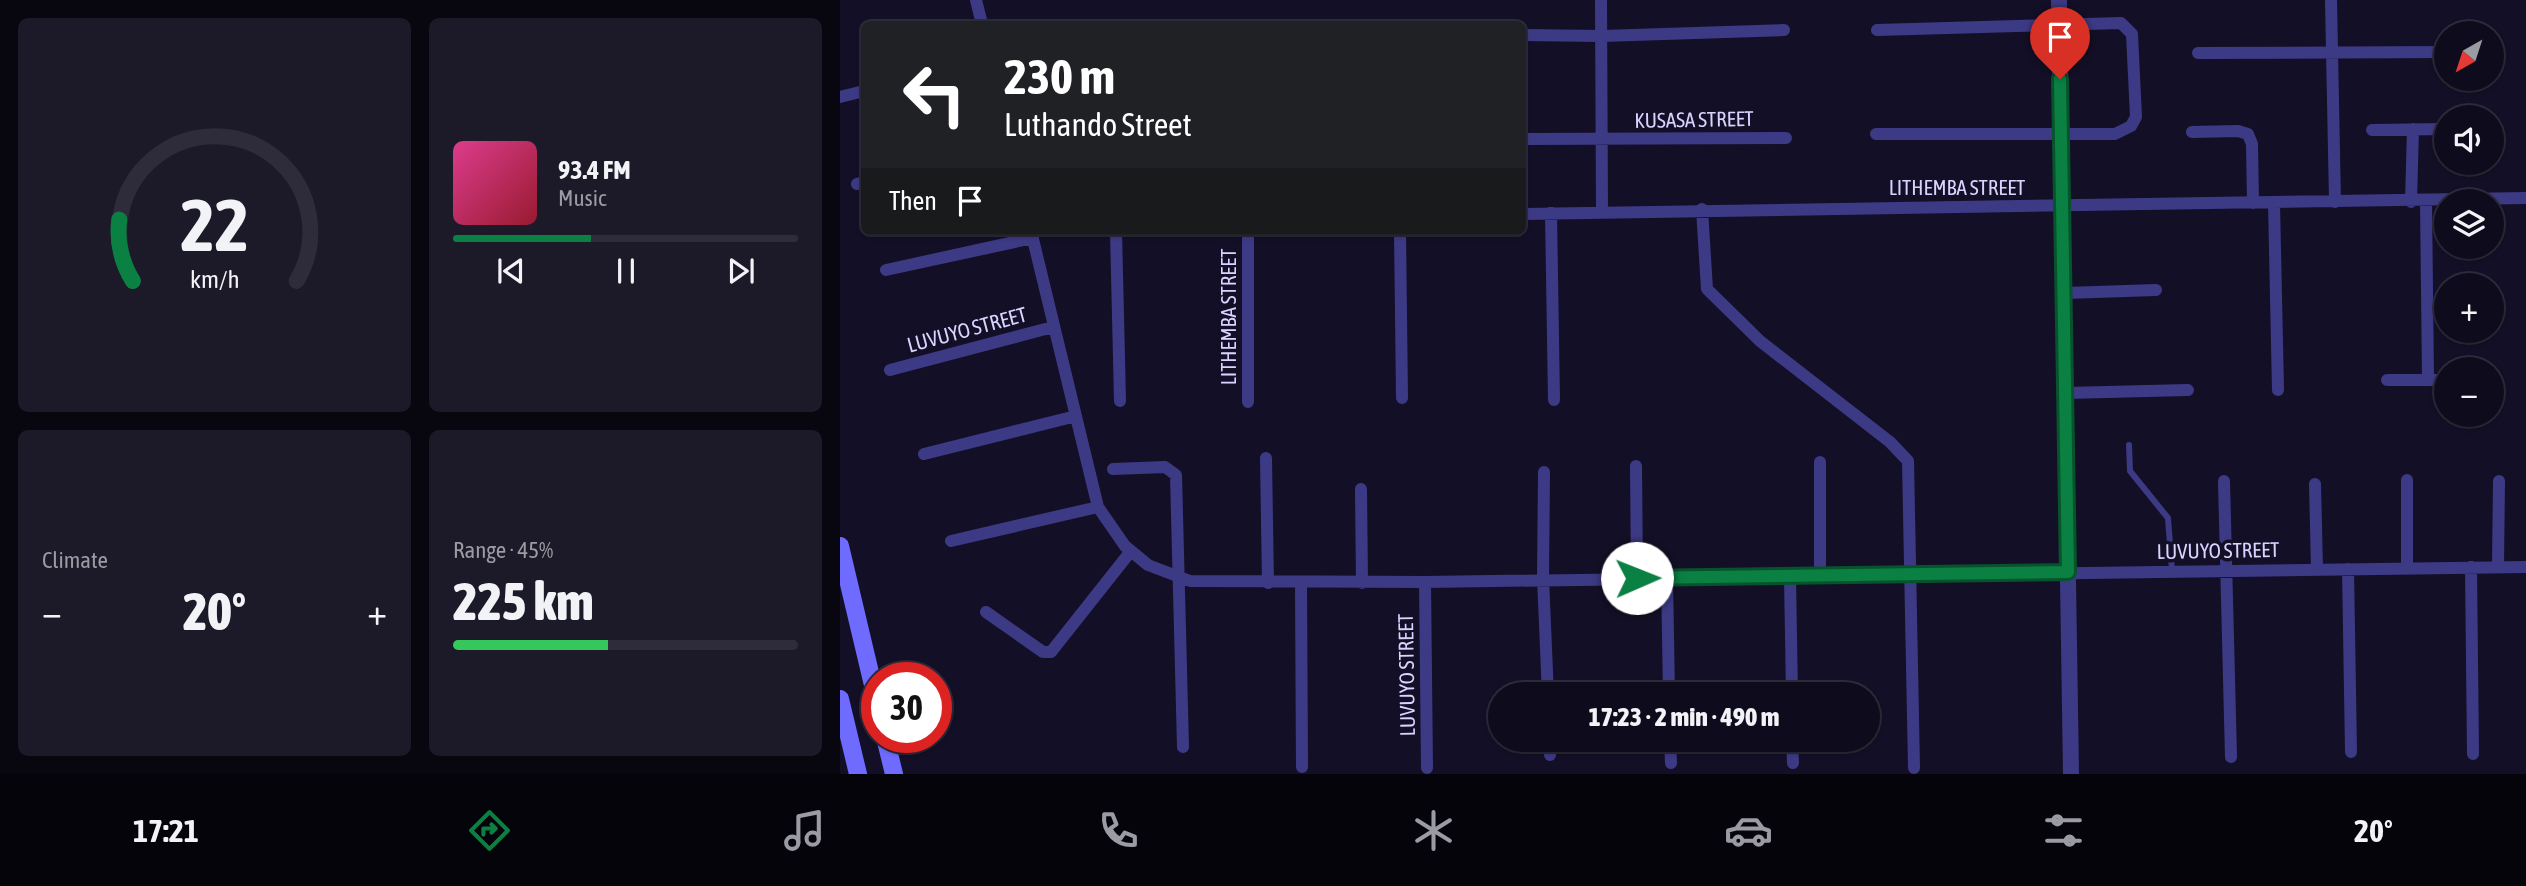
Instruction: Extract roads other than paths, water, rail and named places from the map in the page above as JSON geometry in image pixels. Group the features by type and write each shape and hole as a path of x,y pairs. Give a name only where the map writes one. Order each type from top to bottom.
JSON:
{"main road":[{"path":"840,546 868,662"},
{"path":"840,699 858,774"},
{"path":"889,753 894,774"}],"street":[{"path":"976,0 981,21"},
{"name":"KUSASA STREET","path":"1601,0 1604,140 1602,210"},
{"path":"2059,0 2071,774"},
{"path":"2331,0 2335,202"},
{"path":"1876,134 2115,134 2131,125 2136,117 2134,50 2130,29 2121,23 1877,30"},
{"path":"1526,35 1602,36 1784,30"},
{"path":"2198,53 2434,52"},
{"path":"840,97 861,92"},
{"path":"2411,202 2413,129"},
{"path":"2372,130 2434,129"},
{"path":"2192,132 2238,131 2248,134 2252,144 2253,203"},
{"name":"KUSASA STREET","path":"1604,140 1786,138"},
{"path":"1526,139 1604,140"},
{"name":"LITHEMBA STREET","path":"1526,214 1602,210 2411,202 2526,198"},
{"path":"2426,201 2428,379"},
{"path":"2274,203 2278,390"},
{"path":"1702,209 1707,289 1760,341 1890,442 1902,453 1910,469 1914,768"},
{"path":"1551,213 1554,400"},
{"name":"LUVUYO STREET","path":"886,270 1032,235 1098,507 1116,535 1131,551 1148,565 1177,578 1207,583 1362,583 1543,578 1911,576 2172,570 2526,567"},
{"path":"1116,235 1120,401"},
{"name":"LITHEMBA STREET","path":"1248,235 1248,402"},
{"path":"1400,235 1402,398"},
{"path":"2065,293 2156,290"},
{"name":"LUVUYO STREET","path":"890,370 1053,327"},
{"path":"2387,380 2434,379"},
{"path":"2066,393 2188,390"},
{"path":"924,454 1076,416"},
{"path":"1266,458 1268,583"},
{"path":"1820,462 1820,576"},
{"path":"1636,466 1637,578"},
{"path":"1113,469 1165,467 1176,475 1183,747"},
{"path":"1544,472 1543,578 1547,682"},
{"path":"2407,480 2407,568"},
{"path":"2224,481 2231,757"},
{"path":"2498,566 2499,481"},
{"path":"2315,484 2316,569"},
{"path":"1361,489 1362,583"},
{"path":"951,541 1098,507"},
{"path":"986,612 1042,652 1051,652 1131,551"},
{"path":"2471,566 2473,754"},
{"path":"2348,569 2351,752"},
{"path":"1790,577 1791,682"},
{"path":"1667,578 1669,682"},
{"name":"LUVUYO STREET","path":"1425,582 1427,768"},
{"path":"1301,583 1302,767"},
{"path":"1671,752 1671,763"},
{"path":"1793,752 1793,763"}],"lane":[{"path":"2129,444 2130,471 2168,518 2172,570"}]}
